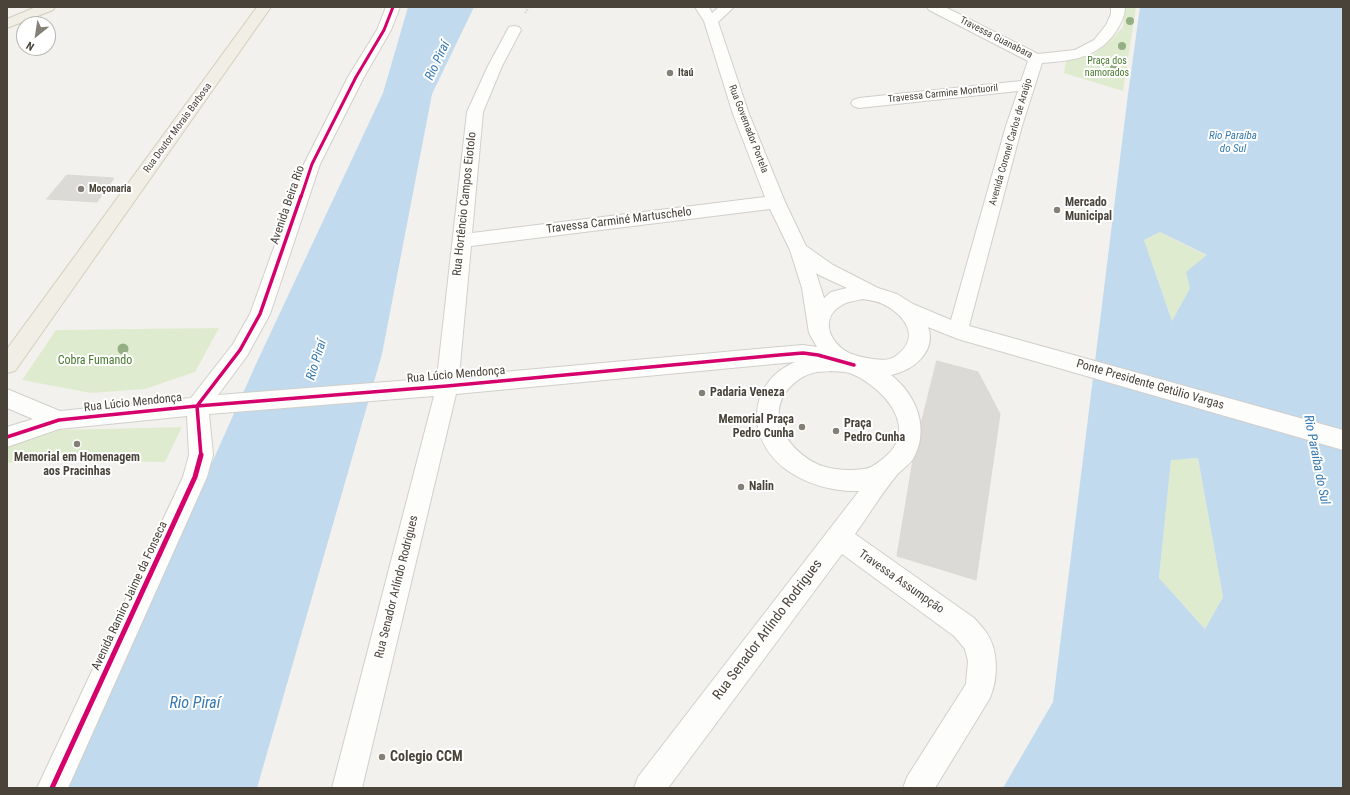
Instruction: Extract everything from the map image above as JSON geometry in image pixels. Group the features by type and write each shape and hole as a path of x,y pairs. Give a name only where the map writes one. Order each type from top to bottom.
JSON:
{"main road":[{"path":"7,24 48,7"},
{"name":"Rua Doutor Morais Barbosa","path":"7,365 264,7"},
{"path":"7,38 33,14"}],"street":[{"name":"Avenida Beira Rio","path":"205,406 240,350 260,314 312,164 356,77 384,30 393,7"},
{"name":"Rua Governador Portela","path":"702,7 711,21 741,114 776,202 799,250 812,288 818,326"},
{"path":"711,21 727,7"},
{"name":"Travessa Guanabara","path":"934,7 1036,59"},
{"path":"1036,59 1068,57 1091,49 1109,35 1119,12 1118,7"},
{"name":"Rua Hortêncio Campos Eiotolo","path":"435,387 461,241 475,112 495,66 514,30"},
{"name":"Avenida Coronel Carlos de Araújo","path":"958,331 1014,126 1036,59"},
{"name":"Travessa Carmine Montuoril","path":"859,103 1027,85"},
{"name":"Travessa Carminé Martuschelo","path":"461,241 776,202"},
{"name":"Rua Governador Portela","path":"799,250 826,270 879,294"},
{"path":"803,353 814,343 823,308 832,300 846,294 862,292 879,294 894,301 907,310 958,331"},
{"path":"818,326 825,345 837,356 854,365 873,374 891,387 904,404 910,422 910,441 901,458 886,472 864,480 840,481 816,475 796,464 780,449 770,432 767,414 770,397 780,383 794,372 812,365 832,363 854,365 870,368 887,368 901,364 912,356 919,345 920,333 916,321 907,310"},
{"path":"919,345 945,332 958,331"},
{"name":"Ponte Presidente Getúlio Vargas","path":"958,331 1343,440"},
{"name":"Rua Lúcio Mendonça","path":"7,438 58,420 803,353 818,355 854,365"},
{"name":"Rua Senador Arlíndo Rodrigues","path":"347,788 435,387"},
{"path":"7,398 58,420"},
{"name":"Avenida Ramiro Jaime da Fonseca","path":"52,788 195,477 200,455 205,406"},
{"name":"Rua Senador Arlíndo Rodrigues","path":"649,788 839,537 886,472"},
{"name":"Travessa Assumpção","path":"839,537 964,627 976,642 982,661 980,688 918,788"}],"green space":[{"name":"Praça dos namorados","path":"1125,7 1136,7 1123,91 1064,73 1066,61 1093,55 1108,43 1123,27"},
{"path":"1160,232 1208,256 1172,321 1144,240"},
{"name":"Cobra Fumando","path":"219,328 195,372 145,389 91,393 22,380 56,330"},
{"path":"182,427 165,462 77,461 7,463 7,445 60,430"},
{"path":"1198,458 1223,597 1205,629 1159,578 1171,459"}],"water":[{"name":"Rio Piraí","path":"408,7 474,7 432,94 382,354 257,788 67,788 256,364 383,93"},
{"name":"Rio Paraíba do Sul","path":"1140,7 1343,7 1343,788 1003,788 1053,702","holes":["1160,232 1207,255 1186,272 1190,288 1172,321 1144,240","1198,458 1223,597 1205,629 1159,578 1171,460"]}],"building":[{"name":"Moçonaria","path":"67,175 114,178 97,202 47,199"},
{"path":"937,361 978,372 1000,414 976,580 897,556 915,448"}],"cycle path":[{"path":"52,788 195,477 201,455 197,406 240,350 260,314 312,164 356,77 384,30 393,7"},
{"path":"7,437 59,420 197,406 447,386 779,355 803,353 818,355 854,365"}],"place":[{"name":"Itaú","path":"670,73"},
{"name":"Moçonaria","path":"81,189"},
{"name":"Mercado Municipal","path":"1057,210"},
{"name":"Padaria Veneza","path":"702,393"},
{"name":"Memorial Praça Pedro Cunha","path":"802,427"},
{"name":"Praça Pedro Cunha","path":"836,431"},
{"name":"Memorial em Homenagem aos Pracinhas","path":"77,444"},
{"name":"Nalin","path":"741,487"},
{"name":"Colegio CCM","path":"382,757"}]}
